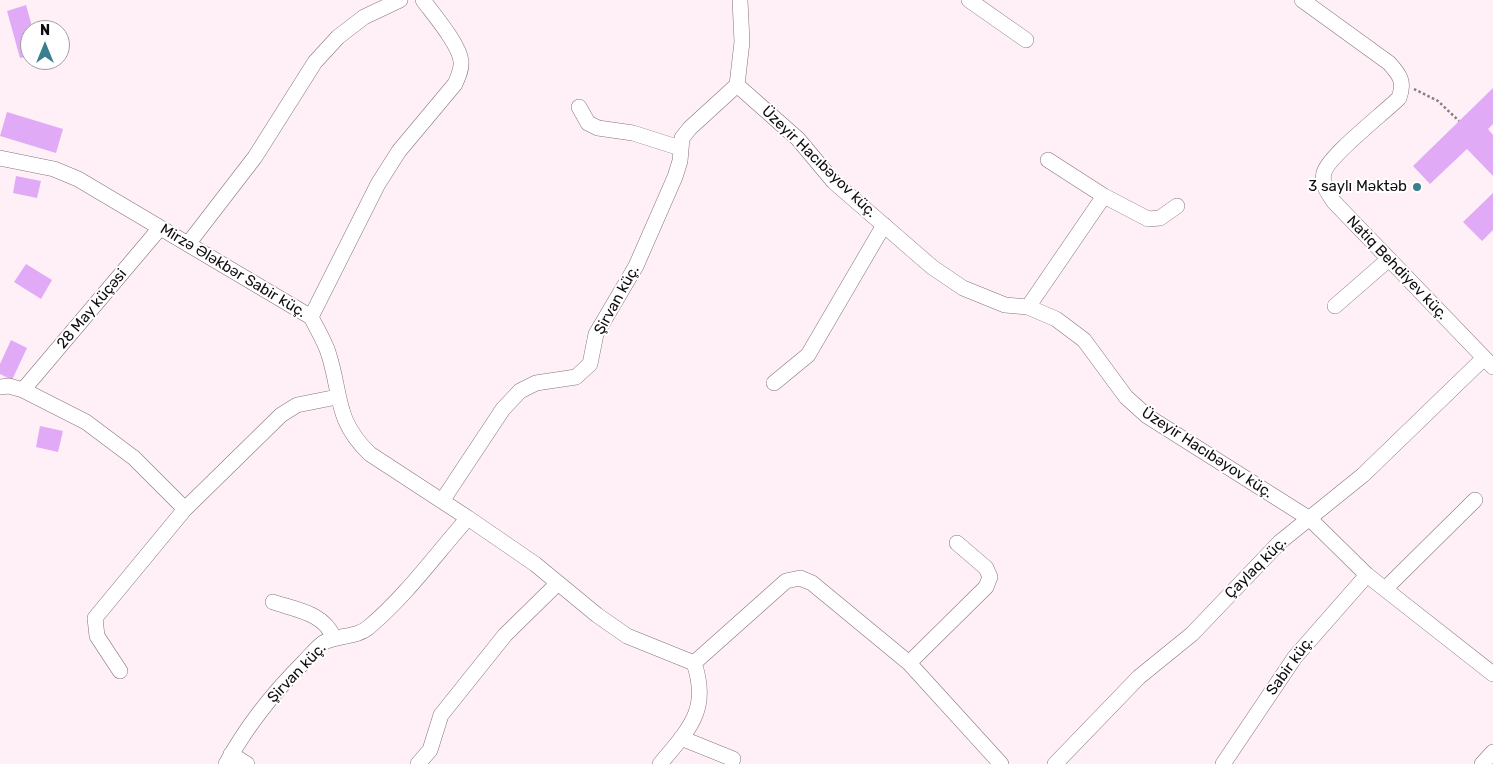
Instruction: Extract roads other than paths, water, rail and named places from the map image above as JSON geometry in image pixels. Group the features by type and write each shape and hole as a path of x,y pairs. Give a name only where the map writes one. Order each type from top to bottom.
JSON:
{"street":[{"path":"188,244 255,157 315,62 338,37 364,17 400,0"},
{"path":"311,317 378,184 399,151 455,84 460,73 461,60 456,46 423,0"},
{"path":"737,85 742,42 740,0"},
{"path":"969,0 1026,40"},
{"name":"Natiq Behdiyev küç.","path":"1302,0 1389,63 1401,76 1402,88 1399,98 1333,159 1324,172 1324,188 1334,202 1489,362"},
{"name":"Şirvan küç.","path":"442,501 503,409 520,391 536,383 576,377 590,364 596,334 636,266 675,177 680,161 682,138 690,128 737,85"},
{"name":"Üzeyir Hacıbəyov küç.","path":"737,85 798,139 834,182 932,267 963,288 1005,305 1028,308 1056,319 1084,340 1126,397 1147,416 1310,519 1367,575 1386,588 1493,674"},
{"path":"579,107 588,123 598,128 633,133 680,148"},
{"name":"Mirzə Ələkbər Sabir küç.","path":"0,158 54,169 70,176 311,317 328,352 337,397 348,430 356,441 370,454 468,518 627,636 694,663"},
{"path":"1048,160 1104,196 1148,219 1160,218 1177,206"},
{"path":"1028,308 1104,196"},
{"path":"774,383 808,355 884,225"},
{"name":"28 May küçəsi","path":"23,390 160,228"},
{"path":"1335,306 1389,259"},
{"name":"Çaylaq küç.","path":"1055,764 1139,677 1192,634 1280,542 1363,475 1489,362"},
{"path":"0,387 9,386 23,390 86,422 106,435 134,458 185,509"},
{"path":"120,671 97,636 96,618 185,509 281,415 297,405 337,397"},
{"path":"1386,588 1475,500"},
{"name":"Şirvan küç.","path":"228,759 254,718 296,669 322,644 334,638 354,635 366,629 384,614 468,518"},
{"path":"909,663 986,587 990,577 986,568 957,543"},
{"name":"Sabir küç.","path":"1223,764 1295,657 1367,575"},
{"path":"660,764 681,738 696,713 701,696 700,681 694,663 786,581 800,578 812,583 909,663 1001,764"},
{"path":"418,764 430,750 441,715 505,635 558,583"},
{"path":"273,602 319,618 329,627 334,638"},
{"path":"681,738 733,758"},
{"path":"1482,764 1493,752"},
{"path":"228,759 247,764"}],"place":[{"name":"3 saylı Məktəb","path":"1417,187"}]}
